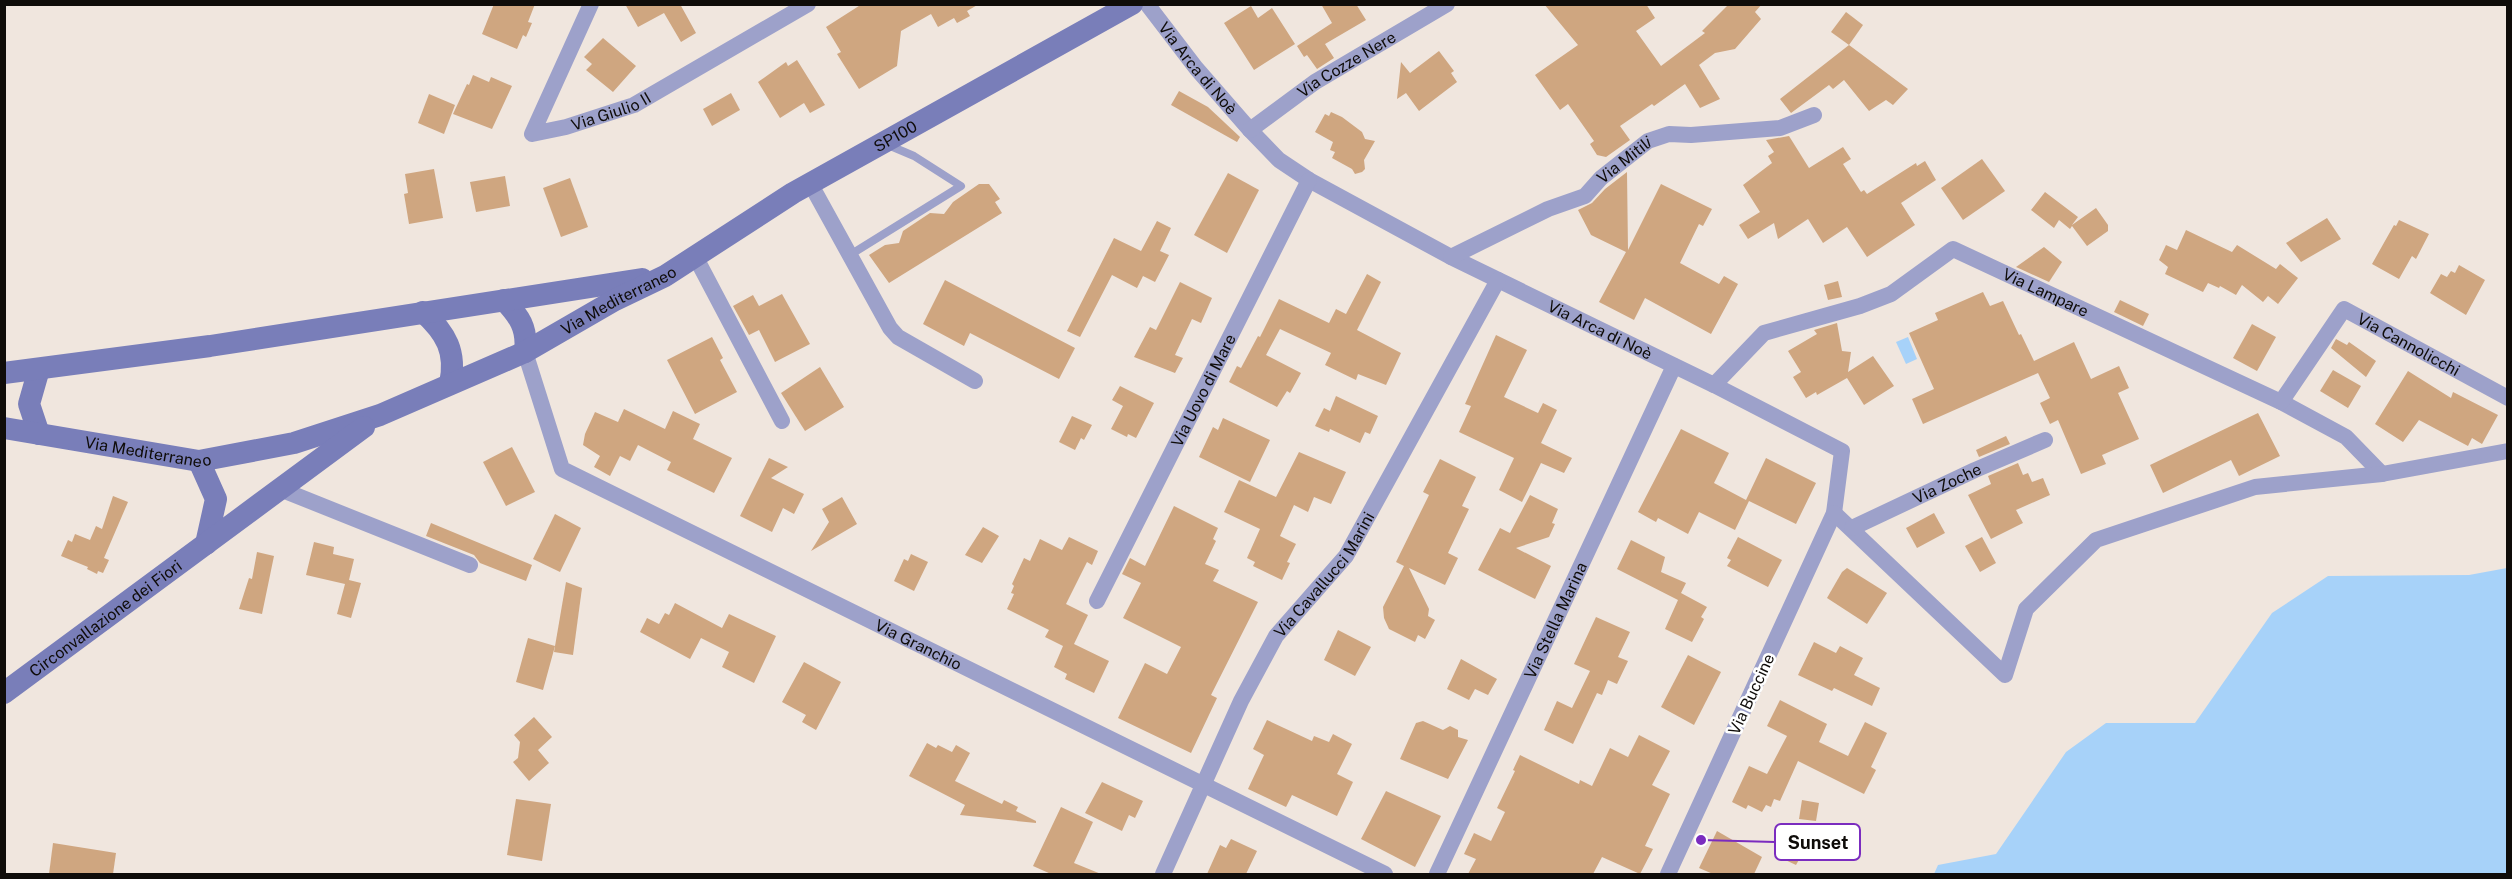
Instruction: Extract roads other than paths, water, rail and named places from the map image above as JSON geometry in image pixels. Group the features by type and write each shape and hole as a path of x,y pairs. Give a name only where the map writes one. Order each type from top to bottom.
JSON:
{"main road":[{"name":"SP100","path":"665,276 810,183 1132,4"},
{"name":"Via Mediterraneo","path":"4,373 210,346 665,276"},
{"name":"Via Mediterraneo","path":"4,428 199,461 294,443 380,415 525,352 615,300 665,276"},
{"path":"504,300 523,322 527,338 525,352"},
{"path":"423,312 440,327 451,350 453,372 450,384"},
{"path":"39,369 29,404 39,434"},
{"name":"Circonvallazione dei Fiori","path":"4,693 380,415"},
{"path":"199,461 216,499 206,543"}],"street":[{"name":"Via Giulio II","path":"591,4 532,134 566,127 634,105 808,4"},
{"name":"Via Arca di Noè","path":"1147,4 1196,68 1250,130 1279,160 1309,180 1451,257 1714,385 1842,451 1834,513"},
{"name":"Via Cozze Nere","path":"1250,130 1315,82 1447,4"},
{"name":"Via Mitili","path":"1451,257 1548,210 1585,196 1601,178 1648,141 1669,134 1691,135 1780,128 1814,116"},
{"name":"Via Uovo di Mare","path":"1097,600 1309,180"},
{"path":"810,183 890,328 898,337 975,381"},
{"name":"Via Lampare","path":"1714,385 1764,333 1860,306 1892,294 1953,249 2281,402 2346,437 2382,474"},
{"path":"694,256 782,421"},
{"name":"Via Cavallucci Marini","path":"1162,874 1204,786 1241,700 1276,636 1346,556 1498,280"},
{"name":"Via Cannolicchi","path":"2281,402 2344,309 2508,398"},
{"name":"Via Granchio","path":"525,352 562,470 1385,874"},
{"name":"Via Stella Marina","path":"1437,874 1674,366"},
{"name":"Via Zoche","path":"1852,528 2045,440"},
{"path":"1834,513 2005,675 2026,609 2097,540 2255,487 2382,474 2508,451"},
{"path":"280,489 470,565"},
{"name":"Via Buccine","path":"1668,874 1834,513"}],"lane":[{"path":"850,255 961,186 914,156 883,143"}],"water":[{"path":"1908,337 1917,359 1906,364 1896,342"},
{"path":"2507,568 2507,874 1934,874 1938,865 1996,854 2066,752 2106,723 2195,723 2272,613 2328,576 2469,575"}],"place":[{"name":"Sunset","path":"1701,840"}]}
